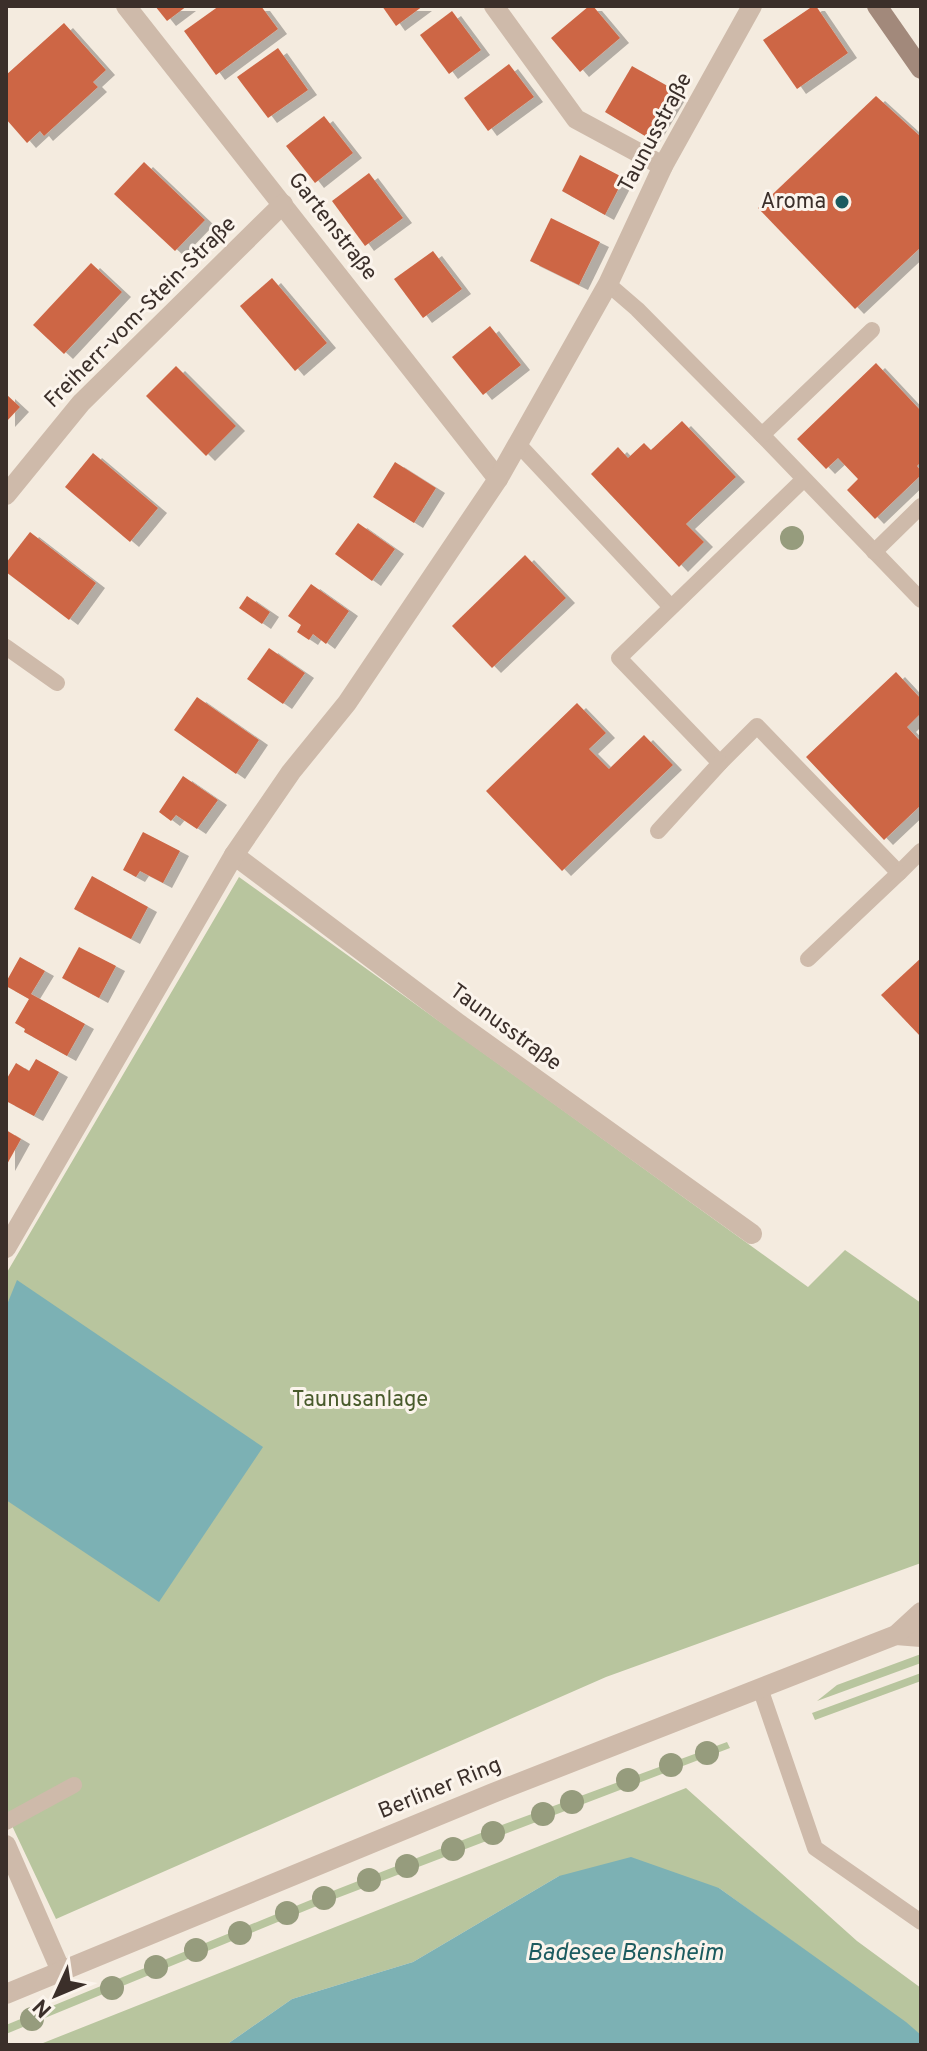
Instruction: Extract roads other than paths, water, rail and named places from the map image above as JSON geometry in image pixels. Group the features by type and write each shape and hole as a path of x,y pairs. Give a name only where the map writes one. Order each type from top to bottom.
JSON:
{"main road":[{"path":"877,6 921,69"}],"street":[{"name":"Gartenstraße","path":"126,6 498,479"},
{"path":"494,6 576,119 663,166"},
{"name":"Taunusstraße","path":"6,1248 234,855 291,772 347,703 498,479 608,284 663,166 752,6"},
{"name":"Freiherr-vom-Stein-Straße","path":"6,495 81,403 283,204"},
{"name":"Taunusstraße","path":"234,855 459,1024 752,1234"},
{"name":"Berliner Ring","path":"6,1994 493,1793 896,1635 921,1612"},
{"name":"Berliner Ring","path":"896,1635 921,1637"},
{"path":"6,1845 61,1971"}],"lane":[{"path":"608,284 637,309 762,435 921,600"},
{"path":"762,435 872,330"},
{"path":"518,444 671,607"},
{"path":"720,763 619,658 803,480"},
{"path":"874,552 921,506"},
{"path":"6,647 57,683"},
{"path":"658,831 757,726 899,873"},
{"path":"808,959 921,851"},
{"path":"760,1688 815,1848 921,1922"},
{"path":"6,1822 74,1785"}],"water":[{"path":"17,1280 263,1447 159,1602 6,1500 6,1307"},
{"name":"Badesee Bensheim","path":"631,1857 719,1888 906,2022 921,2035 921,2045 226,2045 292,1999 413,1962 559,1876"}],"place":[{"name":"Aroma","path":"842,202"}],"park label":[{"name":"Taunusanlage","path":"360,1400"}]}
